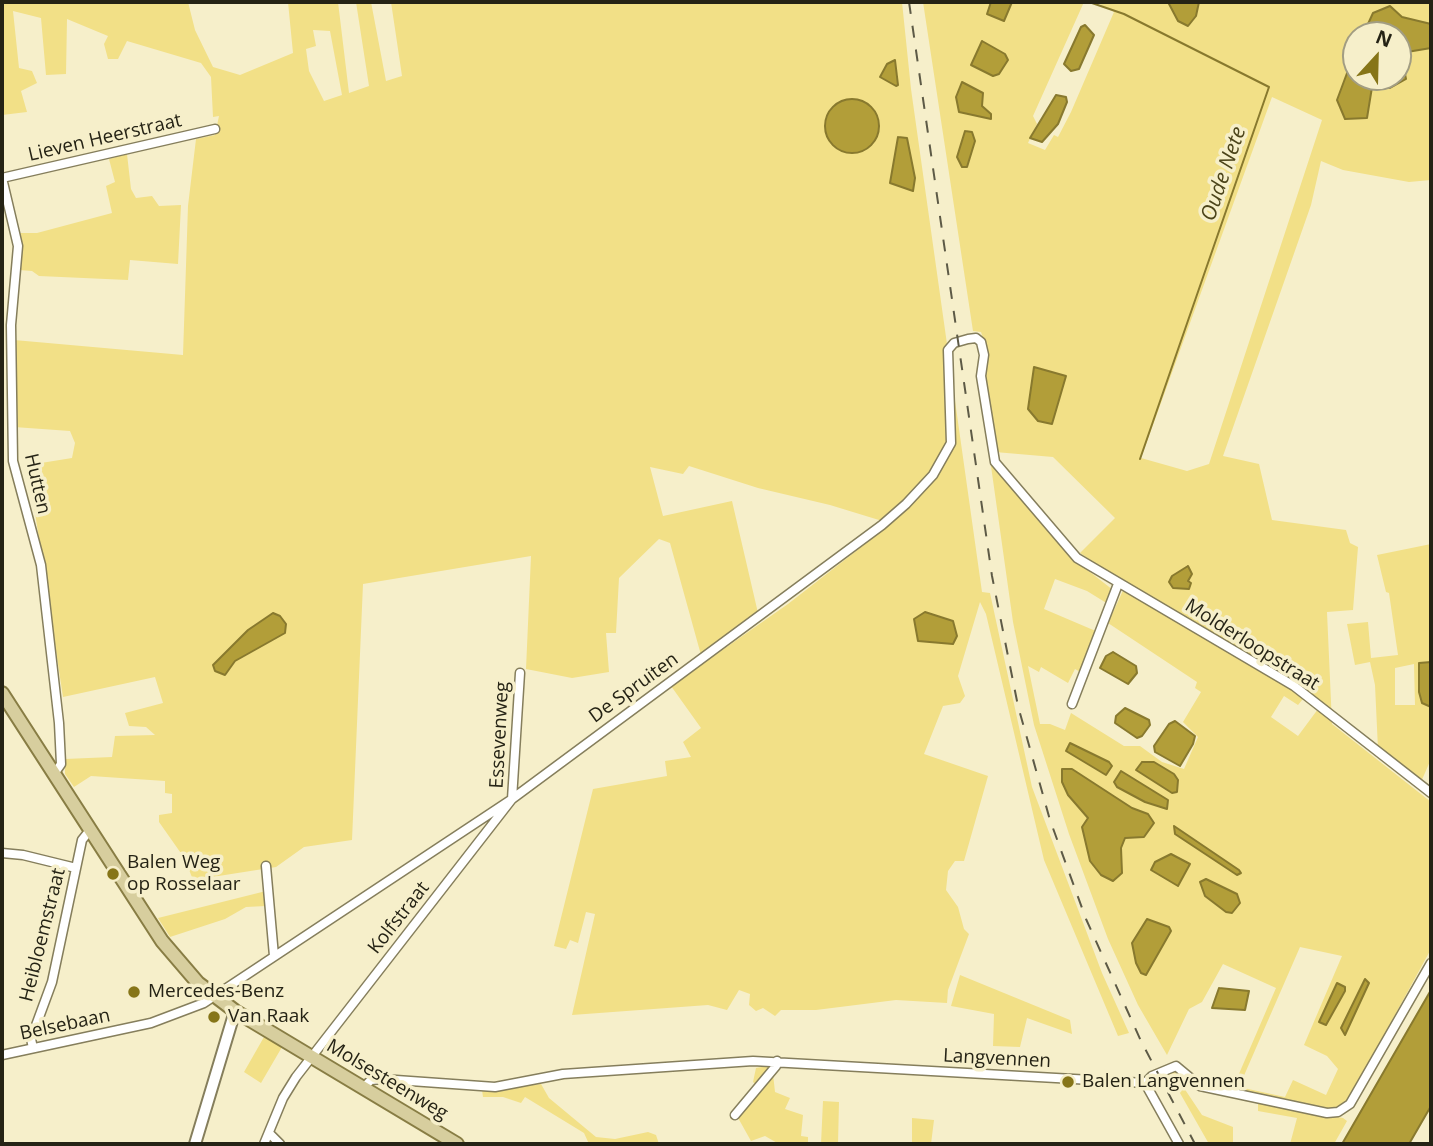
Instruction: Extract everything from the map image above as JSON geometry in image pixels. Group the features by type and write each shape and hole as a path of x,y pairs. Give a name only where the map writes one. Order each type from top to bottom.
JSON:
{"main road":[{"name":"Molsesteenweg","path":"4,697 169,951 213,996 457,1144"}],"street":[{"name":"Lieven Heerstraat","path":"2,178 215,130"},
{"name":"Hutten","path":"2,178 18,246 11,326 13,461 41,565 61,764 54,774"},
{"name":"Molderloopstraat","path":"968,339 976,338 981,342 984,355 981,376 999,468 1077,558 1294,686 1431,793"},
{"name":"De Spruiten","path":"213,996 512,799 882,525 906,504 938,467 951,443 948,350 954,343 968,339"},
{"path":"1072,704 1118,584"},
{"name":"Essevenweg","path":"512,799 520,673"},
{"name":"Kolfstraat","path":"264,1144 283,1098 312,1057 512,799"},
{"name":"Heibloemstraat","path":"33,1048 31,1039 52,982 82,840 90,830"},
{"path":"2,853 23,855 76,868"},
{"path":"266,866 274,956"},
{"path":"1179,1144 1145,1083 1152,1076 1176,1066 1200,1086 1327,1113 1338,1112 1350,1104 1431,964"},
{"name":"Belsebaan","path":"2,1055 162,1020 213,996"},
{"path":"195,1144 234,1011"},
{"path":"735,1115 776,1066 777,1061"},
{"name":"Langvennen","path":"363,1088 372,1080 383,1079 495,1087 578,1073 777,1061 1145,1083"},
{"path":"268,1133 280,1144"}],"shaded area":[{"path":"2,2 188,2 195,30 213,67 240,75 293,53 288,2 338,2 349,93 369,86 356,2 371,2 386,81 402,76 391,2 902,2 911,89 982,592 990,593 1032,787 1102,973 1129,1033 1118,1036 1044,860 986,614 980,602 958,676 965,696 960,703 943,706 924,754 988,776 964,861 955,861 948,871 946,890 958,907 964,929 969,934 948,990 947,1003 896,1000 816,1010 781,1010 775,1016 763,1008 756,1011 749,1005 750,994 739,990 727,1010 708,1005 572,1015 595,914 586,912 578,943 570,940 566,949 554,946 593,789 667,776 665,761 691,757 683,742 701,728 671,686 788,604 887,527 879,520 758,488 689,466 683,474 650,467 663,516 732,501 758,613 701,655 670,543 659,539 619,578 616,633 606,633 609,672 572,678 526,669 531,556 363,584 352,840 304,847 276,867 193,880 185,859 159,822 159,815 172,813 172,794 165,793 165,781 91,776 74,787 65,774 65,759 112,757 115,736 155,735 146,727 129,726 125,713 163,703 155,677 63,697 34,506 44,503 41,463 72,458 75,443 70,431 14,427 14,340 183,355 188,206 196,139 215,135 219,116 213,117 211,77 201,63 127,41 118,59 108,59 104,44 108,36 67,19 66,74 46,75 41,18 13,11 19,68 32,71 37,83 21,91 27,112 2,115","holes":["313,30 330,31 342,95 324,101 309,71 306,49 316,46","925,612 946,618 953,644 918,640"]},
{"path":"923,2 1084,2 1033,116 1037,124 1028,143 1045,150 1054,135 1058,137 1071,112 1114,12 1096,2 1431,2 1431,180 1409,182 1343,170 1321,161 1311,205 1223,456 1259,464 1272,520 1346,530 1350,543 1358,547 1353,610 1327,612 1332,724 1431,802 1431,949 1343,1110 1324,1109 1232,1090 1276,988 1223,964 1202,1002 1189,1009 1167,1055 1138,1005 1108,939 1069,834 1034,725 1013,622 990,459 1072,558 1113,590 1108,604 1087,591 1055,579 1044,609 1098,632 1082,673 1075,669 1068,683 1041,667 1039,672 1028,666 1040,724 1050,724 1065,730 1071,713 1124,746 1140,746 1162,762 1184,769 1198,737 1183,722 1201,692 1195,688 1197,682 1108,623 1126,584 1080,553 1115,518 1053,457 995,452 983,376 984,341 981,332 973,331","holes":["1272,97 1322,120 1209,464 1187,471 1141,458","1307,694 1321,705 1298,736 1271,717 1284,696 1298,705","1300,947 1342,956 1304,1045 1327,1056 1338,1069 1326,1095 1293,1080 1285,1097 1239,1087"]},
{"path":"991,2 1012,2 1004,21 987,14"},
{"path":"1168,2 1199,2 1196,16 1188,26 1178,21"},
{"path":"1390,6 1402,17 1431,24 1431,48 1412,51 1412,21 1369,21 1373,13"},
{"path":"1085,25 1094,35 1079,69 1071,71 1064,64 1081,27"},
{"path":"982,41 1005,54 1008,60 999,74 993,76 971,65"},
{"path":"895,60 896,86 880,77 887,64"},
{"path":"962,82 983,93 982,106 991,114 991,119 959,112 956,97"},
{"path":"1342,87 1342,91 1371,91 1367,118 1345,119 1337,100"},
{"path":"1056,95 1066,97 1067,102 1058,124 1042,142 1030,138"},
{"path":"852,99 871,107 879,126 871,145 852,153 833,145 825,126 833,107"},
{"path":"965,131 972,132 975,141 967,167 962,167 957,157"},
{"path":"898,137 907,138 915,178 913,191 890,183"},
{"path":"127,154 131,189 136,198 152,196 159,206 181,205 178,264 130,260 128,280 39,276 32,271 19,270 19,233 37,233 112,213 106,186 115,182 109,159"},
{"path":"1034,367 1066,376 1052,424 1038,421 1028,409"},
{"path":"1431,544 1431,662 1420,663 1428,707 1431,707 1431,759 1421,782 1378,749 1375,685 1370,662 1355,665 1347,624 1368,622 1371,658 1398,655 1389,593 1386,592 1377,555","holes":["1414,664 1415,705 1395,705 1395,668"]},
{"path":"1188,566 1192,574 1188,581 1191,583 1189,589 1173,588 1169,582 1172,576"},
{"path":"925,612 953,621 957,636 953,644 918,641 914,619"},
{"path":"273,613 280,616 286,624 285,633 235,661 225,675 215,671 213,665 248,630"},
{"path":"1113,652 1136,666 1137,673 1128,684 1100,668 1106,656"},
{"path":"1431,662 1431,707 1422,703 1419,692 1419,663"},
{"path":"1125,708 1149,720 1150,725 1142,736 1137,738 1115,723 1116,716"},
{"path":"1175,721 1195,736 1180,766 1155,752 1154,746 1169,724"},
{"path":"1070,743 1109,762 1112,766 1106,775 1066,751"},
{"path":"1142,762 1154,762 1174,774 1178,780 1177,792 1172,793 1136,770"},
{"path":"1062,769 1072,769 1132,808 1148,814 1154,823 1144,837 1125,838 1121,848 1122,873 1113,881 1101,875 1090,861 1082,827 1088,818 1068,795 1062,782"},
{"path":"1121,771 1168,800 1167,809 1145,802 1117,787 1114,782"},
{"path":"1174,826 1241,873 1237,875 1175,834"},
{"path":"1171,854 1190,864 1178,886 1151,870 1155,862"},
{"path":"1206,879 1237,894 1240,903 1232,913 1226,912 1205,896 1200,882"},
{"path":"266,891 266,906 246,907 225,919 170,937 158,918"},
{"path":"1147,919 1169,927 1171,931 1146,975 1141,973 1136,963 1132,943"},
{"path":"960,975 1070,1020 1072,1034 1027,1018 1020,1047 993,1046 994,1014 951,1006"},
{"path":"1365,979 1369,983 1345,1035 1341,1028"},
{"path":"1337,983 1345,987 1345,991 1326,1025 1319,1022"},
{"path":"1219,988 1249,991 1245,1010 1212,1008"},
{"path":"1431,990 1431,1106 1409,1144 1342,1144"},
{"path":"264,1037 282,1047 261,1083 244,1072"},
{"path":"772,1065 775,1092 790,1098 785,1109 803,1115 801,1136 808,1137 808,1144 779,1144 765,1136 751,1141 737,1116 763,1090 753,1082 756,1068"},
{"path":"1176,1071 1185,1078 1180,1082 1202,1115 1233,1127 1233,1144 1209,1144 1168,1072"},
{"path":"541,1084 549,1098 596,1137 615,1139 648,1132 656,1135 659,1144 589,1144 584,1133 525,1097 521,1103 503,1097 483,1097 482,1090"},
{"path":"823,1101 839,1102 838,1144 821,1144"},
{"path":"1258,1102 1347,1121 1334,1144 1290,1144 1297,1118 1258,1111"},
{"path":"912,1118 934,1120 931,1144 912,1144"}],"waterway":[{"name":"Oude Nete","path":"975,2 982,2"},
{"name":"Oude Nete","path":"1089,2 1124,14 1269,87 1140,459"}],"railway":[{"path":"909,2 992,576 1018,706 1050,820 1086,919 1141,1041 1195,1144"}],"place":[{"name":"Balen Weg op Rosselaar","path":"113,874"},
{"name":"Mercedes-Benz","path":"134,992"},
{"name":"Van Raak","path":"214,1017"},
{"name":"Balen Langvennen","path":"1068,1082"}]}
